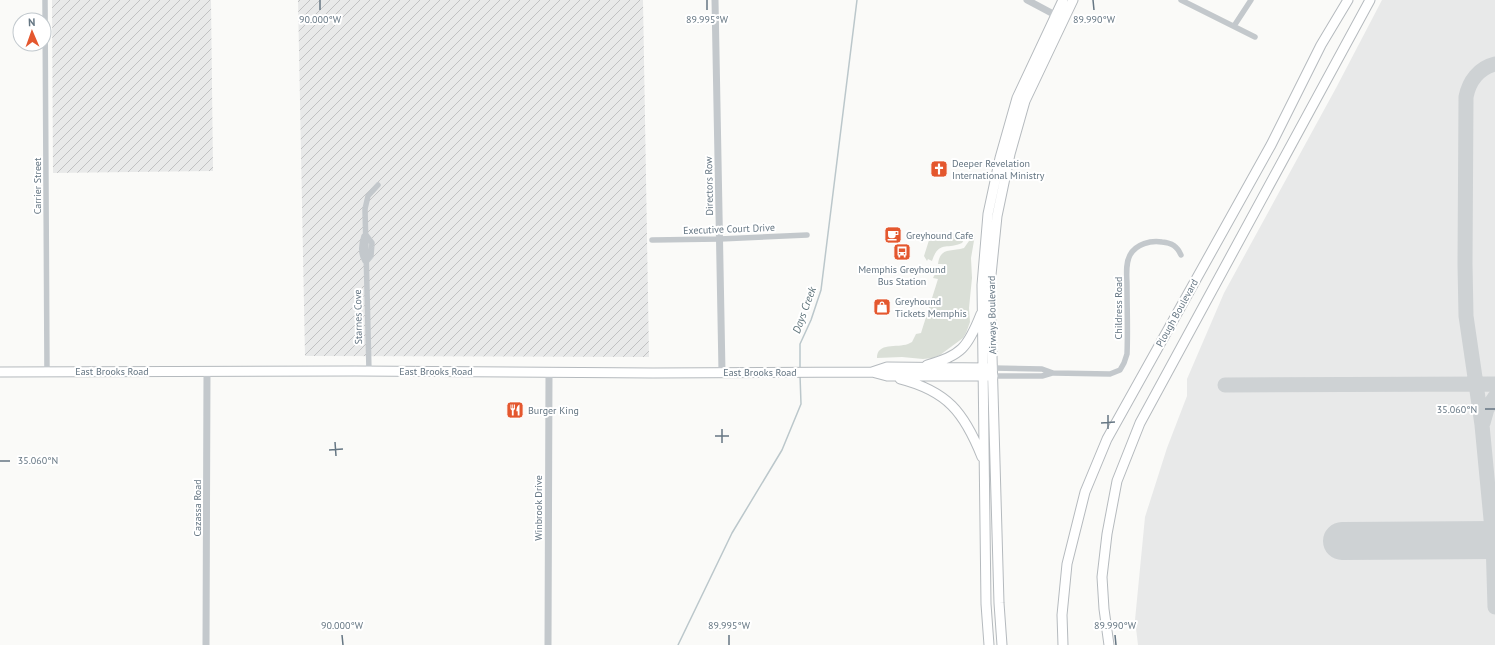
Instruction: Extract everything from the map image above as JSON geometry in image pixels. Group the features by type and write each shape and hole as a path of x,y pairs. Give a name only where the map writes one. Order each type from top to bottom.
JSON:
{"main road":[{"name":"Airways Boulevard","path":"1059,17 1063,0"},
{"name":"Airways Boulevard","path":"1002,645 988,372 986,276 988,214 1002,150 1017,98 1059,17 1073,0"},
{"name":"Plough Boulevard","path":"1063,645 1062,615 1067,564 1085,492 1105,445 1271,144 1321,45 1348,0"},
{"name":"Plough Boulevard","path":"1109,645 1102,577 1107,534 1117,481 1140,423 1370,0"},
{"name":"Airways Boulevard","path":"986,276 982,311 988,372 984,462 986,604 990,645"},
{"path":"920,367 944,361 961,350 971,338 982,311"},
{"name":"East Brooks Road","path":"872,372 887,367 920,367 988,372"},
{"name":"East Brooks Road","path":"0,372 872,372 887,376 988,372"},
{"path":"887,376 930,389 948,402 963,417 969,427 984,462"},
{"path":"1106,625 1115,645"}],"street":[{"name":"Carrier Street","path":"45,0 47,372"},
{"name":"Directors Row","path":"715,0 722,372"},
{"path":"1027,0 1059,17"},
{"path":"1181,0 1255,37"},
{"path":"1234,26 1251,0"},
{"name":"Starnes Cove","path":"369,371 366,262 362,256 361,249 365,234 366,203 372,191 378,185"},
{"name":"Starnes Cove","path":"365,234 372,243 371,256 366,262"},
{"name":"Executive Court Drive","path":"652,240 807,235"},
{"name":"Childress Road","path":"1120,370 1126,359 1127,266 1129,256 1137,247 1152,241 1165,242 1176,246 1181,255"},
{"name":"East Brooks Road","path":"988,372 1042,369 1052,373 1110,374 1120,370"},
{"name":"Cazassa Road","path":"206,645 207,371"},
{"name":"Winbrook Drive","path":"548,645 549,372"}],"shaded area":[{"path":"52,0 211,0 213,171 53,173"},
{"path":"298,0 643,0 649,357 305,356"},
{"path":"1382,0 1495,0 1495,645 1138,645 1135,620 1145,517 1167,448 1187,396 1187,379 1224,293 1336,88"},
{"path":"958,230 962,231 964,234 962,243 941,248 935,254 932,261 928,259 927,261 924,256 930,237 958,233"},
{"path":"970,234 975,235 971,258 972,278 969,308 970,322 963,338 940,355 933,358 877,358 880,350 888,346 908,344 912,342 916,334 921,333 938,279 933,278 935,274 941,271 943,264 938,264 939,259 941,255 947,251 964,248 969,241"}],"waterway":[{"name":"Days Creek","path":"800,369 800,344 811,320 821,290 857,0"},
{"name":"Days Creek","path":"678,645 732,533 782,450 801,404 800,375"}],"taxiway":[{"path":"1495,64 1484,69 1476,76 1467,91 1466,97 1465,264 1466,316 1482,425 1493,540 1495,607"},
{"path":"1225,385 1495,384"},
{"path":"1483,423 1487,409 1495,397"}],"runway":[{"path":"1342,541 1495,540"}],"place":[{"name":"Deeper Revelation International Ministry","path":"939,169"},
{"name":"Greyhound Cafe","path":"893,235"},
{"name":"Memphis Greyhound Bus Station","path":"902,252"},
{"name":"Greyhound Tickets Memphis","path":"882,307"},
{"name":"Burger King","path":"515,410"}]}
